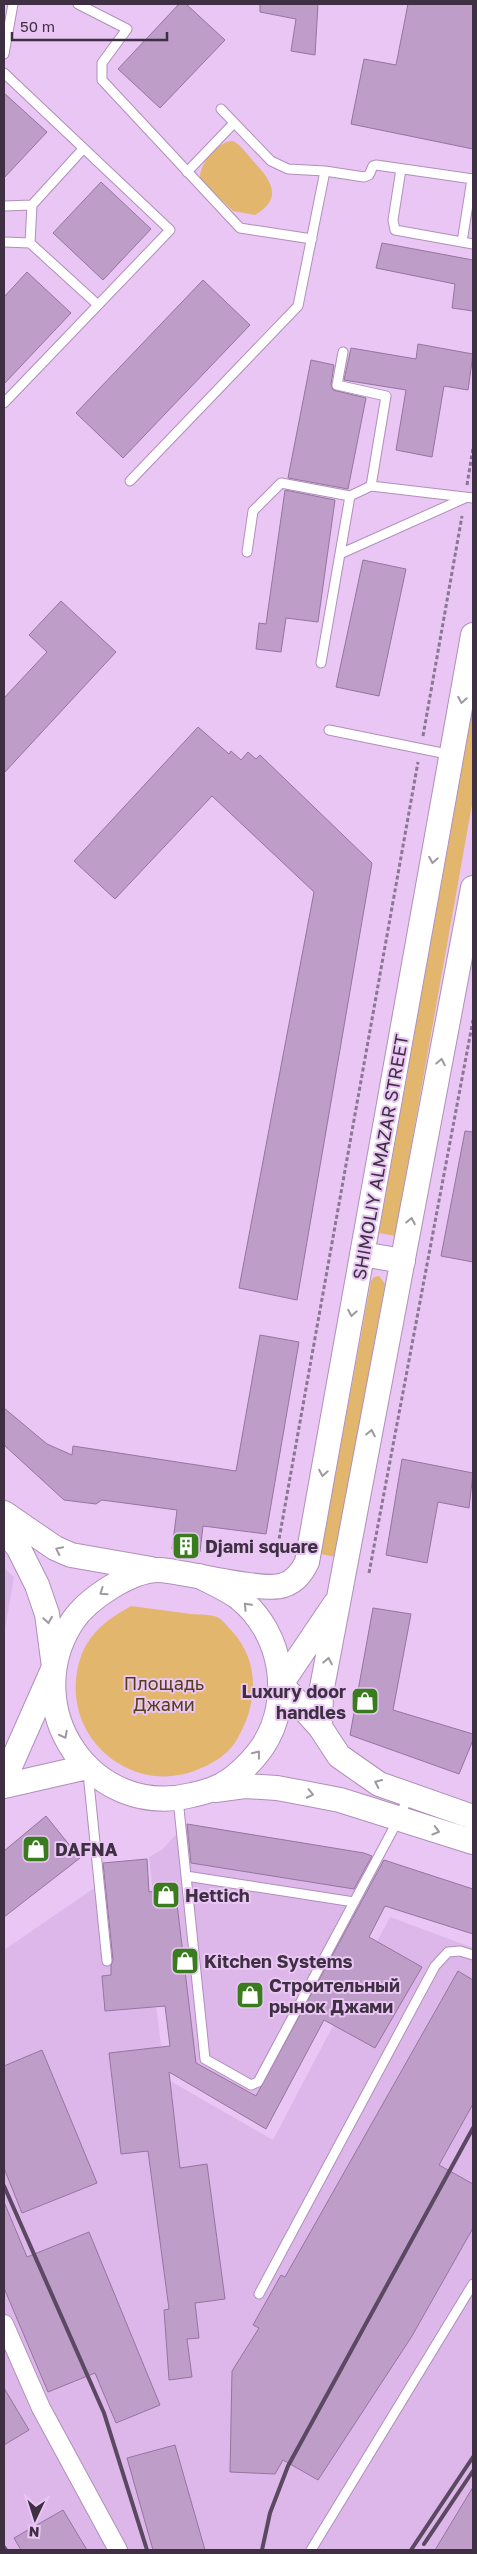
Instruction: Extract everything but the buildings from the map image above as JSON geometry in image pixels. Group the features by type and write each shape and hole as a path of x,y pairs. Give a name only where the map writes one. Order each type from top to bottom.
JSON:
{"main road":[{"name":"SHIMOLIY ALMAZAR STREET","path":"199,1576 273,1587 294,1580 302,1572 307,1562 473,635"},
{"path":"320,1727 321,1693 473,888"},
{"path":"362,1254 403,1261"},
{"path":"4,1513 48,1544 71,1555 88,1560 199,1576 241,1599 256,1616 269,1636 277,1657 281,1684 273,1726 263,1746 248,1764 230,1780 210,1791"},
{"path":"4,1531 18,1547 37,1585 47,1614 54,1666 52,1689 55,1710 62,1732 73,1751 87,1768 114,1787 145,1798 178,1799 210,1791 245,1786 277,1788 340,1800 398,1820 473,1842"},
{"path":"4,1780 54,1666 61,1641 73,1620 88,1602 108,1588 129,1578 158,1570"},
{"path":"281,1684 341,1595"},
{"path":"281,1684 320,1727 339,1756 350,1766 379,1784 473,1817"},
{"path":"4,1786 87,1768"}],"street":[{"path":"4,2324 41,2408 118,2550"}],"lane":[{"path":"4,54 13,4"},
{"path":"78,4 127,29 102,63 102,80 240,228 312,239"},
{"path":"4,73 170,230 4,403"},
{"path":"221,109 271,161 278,165 364,177 369,175 374,166 473,179 462,242"},
{"path":"188,172 234,123"},
{"path":"30,243 32,205 84,149"},
{"path":"402,169 393,220 395,230 473,244"},
{"path":"130,481 298,306 325,171"},
{"path":"4,206 32,205"},
{"path":"4,242 30,243 97,304"},
{"path":"343,352 336,385 386,396 371,486"},
{"path":"247,552 253,511 281,483 350,496 371,486 469,498"},
{"path":"321,663 350,496"},
{"path":"340,554 469,498"},
{"path":"329,730 452,755"},
{"path":"87,1768 107,1961"},
{"path":"178,1799 205,2059 250,2086 258,2082 398,1820 409,1794"},
{"path":"186,1876 354,1902"},
{"path":"259,2294 435,1966 448,1952 460,1951 473,1955"},
{"path":"311,2550 473,2284"}],"path":[{"path":"422,742 469,498 473,448"},
{"path":"278,1544 420,752"},
{"path":"369,1573 473,1020"}],"shaded area":[{"path":"4,1568 14,1577 4,1635"},
{"name":"Строительный рынок Джами","path":"185,1824 363,1853 405,1868 266,2129 173,2074 149,1857 163,1849"},
{"path":"138,1858 165,2078 273,2140 390,1917 473,1948 473,2550 4,2550 4,1950"}],"green space":[{"path":"233,141 241,147 265,175 272,189 269,202 264,209 255,215 233,211 200,179 203,167 210,154 221,145"},
{"path":"473,707 473,799 395,1236 379,1233"},
{"path":"379,1276 385,1284 335,1557 321,1554 371,1281 374,1277"},
{"name":"Площадь Джами","path":"131,1606 217,1617 223,1621 241,1642 248,1656 253,1684 249,1713 236,1741 228,1751 200,1769 172,1776 150,1775 129,1769 111,1758 96,1743 84,1725 77,1704 76,1681 78,1665 82,1654 90,1639 104,1624"}],"railway":[{"path":"262,2550 270,2513 288,2466 473,2128"},
{"path":"4,2186 104,2413 147,2550"},
{"path":"411,2550 473,2457"},
{"path":"424,2544 473,2471"}],"place":[{"name":"Djami square","path":"186,1546"},
{"name":"Luxury door handles","path":"365,1701"},
{"name":"DAFNA","path":"36,1849"},
{"name":"Hettich","path":"166,1895"},
{"name":"Kitchen Systems","path":"185,1961"},
{"name":"Строительный рынок Джами","path":"250,1995"}]}
